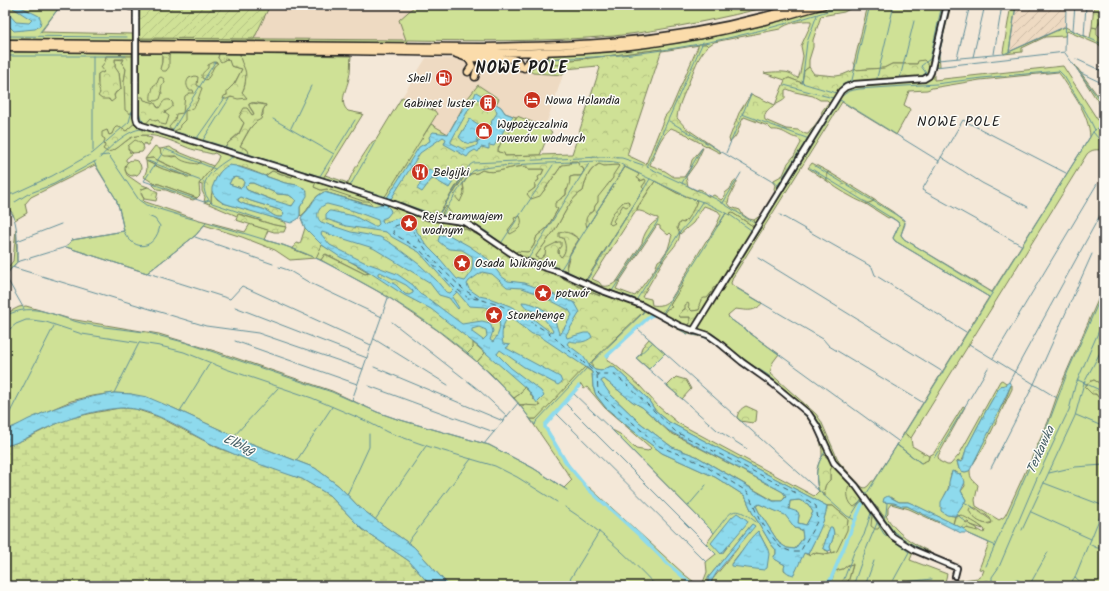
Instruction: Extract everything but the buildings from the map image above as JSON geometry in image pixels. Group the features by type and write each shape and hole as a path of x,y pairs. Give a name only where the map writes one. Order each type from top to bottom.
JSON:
{"highway":[{"path":"5,43 479,47 552,46 611,42 685,32 755,18 804,5"},
{"path":"5,48 448,52 557,51 613,48 687,38 755,24 824,5"},
{"path":"513,58 523,67 532,58 557,51"},
{"path":"448,52 467,58 532,58"},
{"path":"467,58 472,66 468,72"},
{"path":"475,77 476,70 481,64 493,59"}],"street":[{"path":"126,5 130,7 136,6 136,117 140,125 387,201 433,218 466,223 521,260 549,268 595,288 634,302 680,326 708,335 773,384 806,412 816,423 834,463 856,486 889,533 899,542 914,550 957,568 955,576"},
{"path":"693,330 841,91 846,87 855,84 924,80 927,78 930,72 947,5"}],"shaded area":[{"path":"270,5 775,5 733,16 614,36 567,39 473,41 254,39"},
{"path":"1016,5 1066,5 1065,27 1009,52"},
{"path":"426,58 535,60 537,64 530,72 563,75 545,127 505,113 501,107 496,104 498,99 478,85 448,134 431,124 437,112 402,97"}],"green space":[{"path":"5,5 61,5 41,32 133,34 133,41 5,39"},
{"path":"140,5 270,5 254,39 139,38"},
{"path":"416,5 775,5 675,27 614,36 588,38 510,41 407,40 406,43 139,40 139,38 406,40 399,20"},
{"path":"835,5 857,5 844,12 821,16 813,40 809,67 804,71 802,83 789,78 785,80 764,73 787,72 798,78 803,56 801,46 811,21 795,22 780,29 714,42 708,46 706,44 662,51 662,49 572,60 566,58 538,59 552,55 610,52 686,42 766,25"},
{"path":"868,5 951,5 939,54 940,66 936,67 934,72 934,80 1063,66 1099,122 1104,118 1104,125 1100,129 1104,135 1104,151 1095,150 1087,154 911,438 904,433 989,297 895,241 893,238 899,225 898,222 891,217 888,218 866,204 873,201 873,199 893,212 905,222 901,235 904,239 992,292 1090,137 1084,113 1076,98 1058,72 980,80 927,90 909,91 904,105 910,110 896,135 842,102 733,277 731,283 732,285 762,303 753,310 735,309 728,315 729,318 779,354 773,362 770,373 816,414 821,421 839,462 862,487 865,488 872,481 874,481 897,445 921,462 928,460 929,456 934,453 963,406 965,407 938,456 939,461 950,465 959,455 1000,381 1002,380 1006,383 1006,385 1000,386 973,435 961,462 958,460 957,461 960,470 966,472 970,470 972,479 978,485 975,500 976,506 999,520 1006,514 1048,422 1060,387 1104,286 1104,386 1094,380 1086,384 1089,391 1104,399 1104,586 992,586 988,581 942,586 847,586 853,565 848,565 843,569 835,571 830,581 824,583 742,586 711,586 449,586 414,547 358,506 339,486 315,468 245,441 173,408 131,394 114,393 71,401 5,430 5,314 19,307 26,306 70,319 159,334 218,352 332,391 377,412 397,419 489,445 533,468 564,488 572,480 530,419 536,419 527,404 520,405 514,398 521,393 524,387 528,390 534,400 573,360 592,372 593,387 596,395 606,408 631,429 662,453 715,477 745,496 752,512 776,550 776,554 774,556 775,559 785,565 784,570 790,574 804,553 810,556 814,553 825,554 834,552 844,537 848,519 833,506 827,506 669,422 655,410 647,398 614,367 611,366 601,371 595,370 592,367 591,361 644,311 645,307 658,314 670,305 682,286 681,282 706,241 726,213 731,212 756,228 754,220 761,215 776,193 778,194 843,89 926,64 925,62 917,64 892,64 884,68 854,70 854,63","holes":["712,292 693,330 686,326 690,324 690,317 680,317 683,310 688,307 692,311 699,310","653,315 688,334 709,339 742,366 794,404 815,429 821,442 822,457 824,454 830,462 830,480 825,487 825,496 819,491 814,496 678,423 659,407 639,385 614,364 609,362 607,359 611,352 650,316","581,384 584,389 587,387 605,408 651,448 648,451 636,449 620,434 612,430 714,533 706,544 716,554 706,562 707,572 702,585 698,585 685,575 589,487 587,488 564,459 545,425","955,471 964,479 965,486 961,491 966,500 956,514 975,523 985,530 984,533 979,530 964,529 967,533 989,543 979,569 984,570 982,575 978,578 945,582 947,574 910,560 914,550 929,556 930,552 900,533 886,516 888,514 888,508 891,504 909,509 939,523 939,521 907,506 883,502 891,497 899,502 908,502 953,524 955,516 944,513 941,507 948,489 951,474","971,506 990,518 992,523 989,524 974,517","877,507 884,517 885,523 882,523 879,526 872,515","752,524 737,549 712,580 711,586 708,578","723,529 731,542 722,554 712,543","758,531 768,550 731,564"]},
{"path":"1011,5 1016,5 1009,52 1065,27 1090,38 1092,27 1097,28 1097,35 1104,41 1104,47 1067,31 1065,36 1045,37 1022,48 1022,52 1004,54 1003,52"},
{"path":"1094,5 1104,5 1104,11 1097,28 1092,27"},
{"path":"699,44 706,44 708,46 695,68 680,104 677,118 686,128 721,152 720,153 688,135 671,128 661,140 650,165 665,171 674,177 684,177 690,168 692,160 703,148 696,163 686,177 688,186 697,191 698,189 702,190 710,197 714,195 721,200 725,196 725,193 730,189 734,181 737,181 728,203 731,207 740,210 742,214 749,219 754,220 756,228 731,212 730,215 726,213 718,226 716,226 721,215 718,211 704,206 693,223 680,234 677,228 680,222 684,223 686,221 697,200 677,193 655,181 592,279 599,282 602,286 614,284 617,281 620,281 616,289 635,296 655,269 658,261 661,259 663,261 642,297 651,299 652,305 663,304 670,300 681,282 683,284 670,305 672,307 667,309 662,316 645,307 644,311 592,361 592,367 590,370 585,367 536,419 530,419 520,405 540,406 531,394 524,387 521,393 514,398 477,362 485,353 473,342 473,348 467,354 437,330 388,297 321,260 325,254 365,274 370,273 322,245 316,258 293,249 296,243 300,244 305,228 301,218 318,195 328,193 373,206 369,201 363,201 327,189 321,190 314,187 317,179 322,180 325,175 348,183 347,187 383,198 431,124 448,134 468,98 478,85 499,99 496,104 501,107 505,113 516,117 508,135 505,134 498,152 504,153 505,156 572,154 600,68 598,66 565,69 566,65 537,64 538,59 566,58 572,60 662,49 627,155 646,164 665,116 671,109","holes":["571,161 577,161 584,171 581,176 570,177 570,183 566,195 555,203 555,207 558,209 547,228 537,236 530,251 517,251 514,259 497,247 469,231 459,226 439,221 439,219 436,218 464,173 466,174 453,194 460,202 464,193 463,184 470,174 477,173 482,170 493,172 516,167 544,169 542,174 538,177 539,180 535,183 535,188 527,194 531,199 540,196 562,165 570,164","599,164 604,166 619,166 613,175 613,178 598,197 598,202 594,211 587,217 587,227 625,167 639,174 637,178 640,181 645,179 646,181 642,187 644,189 583,283 599,290 600,296 559,276 533,267 534,264 562,273 567,271 566,267 568,258 579,239 570,233 559,233 559,237 563,238 565,246 565,251 561,257 558,253 561,242 546,248 545,255 540,259 535,257 554,231 570,203 583,191 586,179 592,169"]},
{"path":"5,52 132,53 132,56 106,56 103,74 98,74 98,83 103,93 111,102 116,92 121,89 119,73 115,68 115,59 124,60 122,63 126,69 124,82 129,113 136,113 137,121 126,131 119,127 109,135 107,130 105,139 113,151 133,136 147,135 147,137 152,138 148,145 145,143 143,146 140,142 129,152 133,153 126,159 128,162 125,170 127,175 140,184 148,187 142,189 141,194 144,199 143,201 196,219 245,232 250,224 268,230 264,240 283,245 315,258 322,245 371,273 365,274 326,254 321,260 316,258 290,260 275,250 242,237 204,225 196,235 147,273 66,247 72,240 124,231 116,199 95,165 31,197 25,204 27,213 15,220 10,210 5,211"},
{"path":"139,53 162,53 161,67 168,64 169,54 219,54 218,58 223,61 226,59 229,60 232,66 242,69 226,96 228,98 243,95 242,92 245,78 240,54 351,56 350,75 343,100 348,111 363,114 322,180 314,187 321,190 327,189 369,201 373,206 324,192 301,216 300,207 305,199 297,185 285,183 265,176 272,171 292,177 248,158 240,146 251,127 263,115 263,110 266,105 255,103 249,104 254,114 252,115 247,108 241,120 244,123 239,133 228,143 224,151 143,126 151,117 165,113 173,105 170,100 159,108 156,105 136,97 136,83 139,83"},
{"path":"162,53 169,54 169,67 166,71 160,69"},
{"path":"219,54 240,54 240,59 246,75 245,85 242,92 247,98 238,99 231,97 223,99 224,96 227,95 227,91 235,83 242,69 231,66 229,60 226,59 221,62 218,58"},
{"path":"106,56 132,56 132,83 136,83 136,97 143,97 144,100 155,103 159,108 166,100 170,100 172,102 173,106 165,112 169,116 166,125 161,124 158,120 155,121 151,118 144,126 224,150 228,143 239,134 244,123 239,117 244,108 247,108 252,115 254,114 249,104 266,105 261,119 251,127 240,146 248,150 248,158 296,173 292,177 272,171 265,176 245,168 232,166 226,168 221,171 217,177 212,190 211,202 209,204 204,202 205,197 202,191 202,185 199,184 217,161 219,156 215,153 212,154 192,149 175,142 149,135 132,137 115,149 107,152 103,149 105,146 105,139 102,137 102,132 107,130 109,135 112,134 116,127 126,131 137,121 136,113 129,113 125,110 124,82 126,69 122,63 124,59 115,59 115,67 119,73 121,89 114,95 115,99 111,102 109,99 102,99 98,96 100,93 98,86 98,74 101,72 103,73 104,71 101,67 105,62"},
{"path":"924,60 931,68 929,76 860,84 844,88 778,194 774,189 775,185 772,181 783,175 788,163 794,156 801,143 797,138 780,131 772,130 768,126 744,117 737,134 730,142 729,139 739,113 751,94 775,105 766,112 765,120 786,129 798,130 808,134 821,117 822,111 829,102 827,100 820,100 813,96 787,89 785,90 785,99 775,105 785,80 789,78 802,83 804,71 809,67 814,74 836,76 854,70 884,68 892,64 917,64 918,61"},
{"path":"214,62 218,63 208,78 206,80 202,78 203,73 208,68 208,65"},
{"path":"537,64 566,65 563,75 533,73 528,70"},
{"path":"1075,66 1104,104 1104,111"},
{"path":"195,76 198,77 197,85 202,88 198,100 195,106 185,111 185,120 180,125 179,129 174,131 169,127 175,120 176,114 183,113 185,96 189,93 194,93 193,90 189,90 187,87 187,81 189,78"},
{"path":"161,77 164,79 165,83 162,85 160,99 156,101 151,100 153,86"},
{"path":"402,97 435,111 437,114 422,138 426,143 385,200 346,188 358,164 372,142 376,140"},
{"path":"517,116 545,127 552,132 546,140 540,155 504,156 498,152 505,133 508,134"},
{"path":"135,140 143,145 144,149 142,152 133,153 128,149 128,146"},
{"path":"155,146 160,149 161,153 172,157 177,156 185,161 194,163 200,163 201,161 213,166 199,184 200,195 197,198 159,184 152,183 144,177 147,169 146,161 174,173 192,176 153,158 145,159"},
{"path":"170,147 201,161 198,164 192,163 184,161 177,156 165,156 161,154 160,149"},
{"path":"153,158 192,177 186,177 184,175 163,169 146,161 145,159"},
{"path":"133,160 140,165 141,168 136,175 133,176 126,171 125,168 130,161"},
{"path":"571,161 577,161 584,171 581,176 570,177 570,186 566,190 566,195 561,198 558,209 547,228 537,236 530,251 517,252 514,259 487,240 453,223 438,221 436,219 464,173 466,174 453,194 462,197 464,189 463,184 470,174 477,173 482,170 492,172 515,167 544,169 539,180 535,183 535,188 527,194 543,192 562,165"},
{"path":"812,163 829,172 827,173 827,181 808,168"},
{"path":"599,164 619,166 595,206 594,211 589,213 587,227 625,167 639,174 640,181 646,179 647,181 642,187 644,189 586,280 583,282 600,290 601,296 559,276 533,267 534,264 566,269 570,254 579,239 571,233 563,238 566,248 561,258 558,253 558,242 540,259 535,257 554,231 570,203 583,191 586,179 590,172"},
{"path":"829,172 874,201 866,204 841,191 827,181 827,173"},
{"path":"236,177 244,180 244,184 241,188 229,184 232,178"},
{"path":"655,181 677,193 697,200 693,211 685,221 677,227 679,232 678,241 663,261 661,259 668,249 672,235 670,233 668,235 660,228 660,226 657,225 620,281 617,281 642,243 647,230 658,220 658,218 637,211"},
{"path":"249,183 253,183 278,194 289,195 296,200 294,205 288,206 247,190 245,187"},
{"path":"159,184 197,198 193,200 166,190 157,189 153,185"},
{"path":"148,187 158,192 156,201 144,199 141,191 142,189"},
{"path":"212,191 217,199 223,203 263,214 286,223 286,227 274,225 239,214 237,216 209,204 211,202"},
{"path":"241,197 280,210 284,214 282,217 274,216 264,209 238,201"},
{"path":"628,201 630,205 626,207 623,205 613,221 615,223 611,225 609,223 613,213 623,202"},
{"path":"446,206 453,216 451,220 439,219"},
{"path":"238,214 274,225 286,227 284,232 274,232 236,220"},
{"path":"520,216 520,227 510,234 508,230 515,221 514,218"},
{"path":"16,229 17,262 6,274 7,279 5,280 5,271 13,261"},
{"path":"713,288 719,288 693,331 686,329 686,326 690,324 690,317 680,317 679,315 685,309 685,305 688,303 688,307 692,311 699,310 701,300 707,298 712,292"},
{"path":"649,339 665,353 649,369 636,358 640,355 642,347"},
{"path":"472,342 485,353 477,362 467,354 473,348"},
{"path":"676,377 686,380 691,389 682,399 667,386"},
{"path":"604,379 633,402 642,407 669,432 783,492 786,496 782,501 774,501 696,456 672,447 639,422 610,394 600,381"},
{"path":"1094,380 1104,386 1104,399 1098,397 1096,394 1092,394 1085,387 1089,382"},
{"path":"1011,385 1012,389 984,447 973,464 996,415 1005,401"},
{"path":"746,406 757,411 756,421 753,423 740,421 737,418 742,408"},
{"path":"120,408 135,409 159,417 218,448 302,479 329,495 362,529 409,561 431,586 5,586 5,446 21,441 68,419"},
{"path":"904,433 911,438 912,446 929,456 928,460 921,463 897,445"},
{"path":"824,454 833,466 830,470 830,480 825,487 825,496 819,491 816,476 817,467"},
{"path":"852,485 854,487 856,486 863,496 861,498 862,501 854,507 850,503 848,495 849,486"},
{"path":"799,500 808,504 813,512 806,525 798,523 799,515 789,509 790,501"},
{"path":"759,504 786,515 795,528 802,530 803,538 795,549 787,548 779,543 759,512 756,506"},
{"path":"875,505 884,517 885,523 882,523 878,529 871,526 872,515 870,511"},
{"path":"827,506 833,506 848,519 847,530 837,551 832,553 830,547 834,535 832,527 826,537 825,550 829,553 814,553 810,556 808,554 824,519"},
{"path":"971,506 992,522 982,523 975,519 969,510"},
{"path":"956,514 973,521 983,529 971,525 977,528 978,531 966,528 964,529 953,524"},
{"path":"853,564 847,586 742,586 828,582 832,580 835,571"},
{"path":"988,581 1001,586 942,586"}],"water":[{"path":"5,5 14,5 6,11 16,22 29,23 32,20 13,8 17,5 39,16 41,20 40,26 35,29 14,31 5,22"},
{"path":"476,92 501,107 505,113 513,116 494,146 489,145 489,149 481,147 478,152 475,150 467,157 444,144 446,139 443,137 420,153 389,202 387,206 391,212 387,217 382,219 383,223 398,218 405,220 413,226 428,247 457,279 465,281 469,275 473,266 472,256 462,250 449,249 444,246 438,241 440,235 449,235 469,246 488,259 501,276 508,281 525,283 575,303 580,312 566,335 567,338 584,333 590,333 592,337 581,342 569,341 567,344 583,356 589,365 595,370 601,371 611,366 614,367 647,398 655,410 669,422 827,506 817,537 808,554 804,553 794,575 786,572 784,568 785,565 773,558 776,554 776,550 752,512 745,496 715,477 662,453 631,429 606,408 596,395 593,387 592,372 590,370 538,335 532,334 509,317 503,326 502,333 503,344 510,345 506,348 560,377 562,382 558,385 524,367 500,350 497,354 511,368 541,391 544,396 537,403 528,390 479,347 431,309 404,295 360,266 340,257 322,245 305,228 301,218 315,199 324,192 368,205 373,206 383,204 419,147 430,141 429,137 433,132 448,134 468,100 474,97","holes":["475,98 495,108 497,113 479,142 476,141 482,128 470,119 459,137 466,143 478,143 476,146 465,150 451,143","327,204 354,211 378,220 379,224 377,226 373,226 354,216 331,211 326,214 326,219 346,226 386,232 419,252 453,290 450,293 446,292 420,265 380,237 351,232 321,222 318,217 318,212","322,232 373,248 429,282 439,295 449,298 458,309 459,308 452,297 457,292 469,306 485,307 497,312 500,328 498,335 493,342 490,340 493,331 490,323 482,321 462,324 420,294 413,285 397,274 364,262 330,245 321,234","380,272 406,285 413,291 413,293 409,295 405,294 396,285 378,275","482,272 492,274 507,287 522,288 536,293 569,310 572,315 560,335 554,320 540,307 531,303 522,302 526,307 543,318 553,331 550,332 532,318 510,306 479,296 469,289 467,284","479,327 486,330 487,336 483,340 472,332 472,329","604,379 633,402 642,407 669,431 783,492 786,497 782,501 773,501 696,456 672,447 639,422 610,394 601,381","799,500 808,504 813,512 806,525 798,523 798,512 789,509 790,501","759,504 785,515 795,528 802,530 803,538 795,549 787,548 779,543 759,512 756,506"]},
{"path":"229,165 306,189 307,196 300,207 300,215 298,219 291,223 223,203 214,195 212,188 218,175","holes":["236,177 244,180 244,184 241,188 229,184 232,178","249,183 253,183 278,194 289,195 296,200 292,206 247,190 245,187","241,197 280,210 284,214 282,217 275,216 264,209 241,203 238,199"]},
{"path":"429,169 453,182 449,188 434,179 431,180 422,192 417,189"},
{"path":"1009,382 1011,385 970,470 966,472 961,471 957,461 963,461 966,449 1000,386"},
{"name":"Elbląg","path":"114,393 147,397 245,441 315,468 339,486 358,506 414,547 449,586 431,586 409,561 362,529 329,495 302,479 261,465 230,452 158,416 133,409 111,409 82,415 64,421 21,441 5,446 5,430 56,408 84,399"},
{"path":"952,471 960,474 965,482 961,491 966,500 955,516 947,515 941,511 941,502 949,488"},
{"path":"888,496 899,502 908,502 913,504 964,529 967,533 961,533 907,506 883,502 884,498"},
{"path":"737,513 748,522 721,554 711,543"},
{"path":"752,524 755,526 717,572 710,586 708,578"},
{"path":"830,527 832,527 834,535 830,547 831,550 828,551 823,548"},
{"path":"758,531 769,554 767,568 764,570 731,566 747,543"}],"waterway":[{"path":"40,32 61,5"},
{"path":"538,59 621,55 673,49 773,27 846,5"},
{"path":"852,80 870,5"},
{"path":"870,7 889,5"},
{"path":"877,78 894,5"},
{"path":"817,15 807,42 802,83 836,93 842,85 850,81 920,77 926,73 921,66 930,59 942,5"},
{"path":"932,77 938,60 950,5"},
{"path":"957,58 970,5"},
{"path":"973,57 985,5"},
{"path":"994,54 1002,5"},
{"path":"1009,52 1016,5"},
{"path":"936,67 1065,52 1066,5"},
{"path":"1073,30 1075,5"},
{"path":"1084,36 1086,5"},
{"path":"900,78 914,21"},
{"path":"938,60 1004,54 1064,27"},
{"path":"1069,29 1104,45"},
{"path":"5,31 10,36"},
{"path":"5,36 127,37"},
{"path":"703,42 647,167 716,199 756,224 776,193 778,185 833,98 784,85"},
{"path":"1065,53 1104,106"},
{"path":"5,56 126,56"},
{"path":"93,56 93,151"},
{"path":"1076,59 1104,72"},
{"path":"172,131 215,62"},
{"path":"842,96 849,91 859,89 936,84 981,78 1059,71 1064,76 1095,130"},
{"path":"1081,73 1104,84"},
{"path":"291,128 311,86"},
{"path":"726,153 751,94"},
{"path":"139,111 141,119 145,123 197,138 225,98"},
{"path":"229,99 203,140 345,184"},
{"path":"698,328 840,100 939,161"},
{"path":"5,194 13,194 52,176 93,153 129,122 132,111"},
{"path":"742,114 809,139"},
{"path":"273,119 334,154"},
{"path":"320,176 355,120"},
{"path":"1021,245 922,190 963,120 1066,173"},
{"path":"669,121 778,185"},
{"path":"706,331 713,334 749,363 768,375 814,415 820,424 836,461 864,492 867,493 1093,132 1098,127"},
{"path":"100,158 113,144 131,132 142,129 368,198"},
{"path":"1093,132 1104,145"},
{"path":"375,142 350,186 387,197"},
{"path":"682,183 702,148"},
{"path":"209,200 204,202 144,181 165,149 215,169"},
{"path":"100,156 108,155 110,157 139,200 146,205 265,240 316,258 374,289 426,321 474,359 496,380 535,425 536,422 587,368"},
{"path":"234,156 220,165 209,176 205,182 204,189 206,196 212,203 260,219"},
{"path":"407,205 438,216 470,165 473,163 601,157 622,158 643,165"},
{"path":"941,157 982,183 1028,207"},
{"path":"15,202 28,194 54,184 96,161"},
{"path":"148,161 204,182"},
{"path":"543,263 521,257 487,232 467,220 442,216 461,186 473,171 513,165 600,161 613,162 619,163 686,196"},
{"path":"94,162 116,199 124,231 72,240 66,247 147,273 196,235 206,223"},
{"path":"528,259 590,162"},
{"path":"502,242 553,165"},
{"path":"815,166 903,219 905,225 901,235 904,239 992,293"},
{"path":"561,269 624,168"},
{"path":"810,168 898,222 899,225 893,238 895,241 989,297"},
{"path":"723,203 741,173"},
{"path":"587,280 650,179"},
{"path":"993,358 1097,184"},
{"path":"689,197 706,203 730,215 751,230 693,326 690,327"},
{"path":"391,199 405,204"},
{"path":"374,201 383,204"},
{"path":"637,299 679,233 689,222 702,202"},
{"path":"5,208 10,211 13,216 17,231 17,261"},
{"path":"1009,382 1104,208"},
{"path":"663,313 726,213"},
{"path":"780,215 872,267 875,275 966,332"},
{"path":"124,232 128,239 134,243 144,246 149,244 154,240 160,226 155,219 148,216"},
{"path":"429,219 463,225 517,261 528,266 541,269"},
{"path":"612,291 658,221"},
{"path":"17,241 61,224"},
{"path":"195,237 273,264"},
{"path":"24,309 6,275 17,262 66,247"},
{"path":"991,468 1034,384 1092,254"},
{"path":"758,258 943,372"},
{"path":"547,264 567,271 603,288 633,298 687,326"},
{"path":"12,267 206,326 258,333 363,369"},
{"path":"279,267 288,270 310,283 382,317"},
{"path":"552,272 596,292 645,309 643,313 589,365"},
{"path":"148,273 230,299 242,286 371,345"},
{"path":"736,288 823,339 829,346 922,402"},
{"path":"986,566 1049,422 1068,371 1104,290"},
{"path":"352,400 388,298"},
{"path":"235,307 367,358"},
{"path":"5,316 26,310 36,310 100,327 144,332"},
{"path":"653,315 688,334 701,336 713,342 742,366 787,399 809,419 817,430"},
{"path":"607,356 650,316 653,315"},
{"path":"729,318 898,441"},
{"name":"Terkawka","path":"992,586 992,577 999,567 1037,478 1069,410 1075,386 1104,319"},
{"path":"5,333 16,324 26,320 32,320 46,322 82,334 160,346 184,352 226,369 312,398 366,421"},
{"path":"392,322 479,390 507,416"},
{"path":"5,422 54,326"},
{"path":"637,328 847,516 855,520"},
{"path":"149,333 187,343 332,392 377,412 397,419 489,445 533,468 567,490"},
{"path":"374,339 448,385"},
{"path":"235,341 357,384"},
{"path":"114,393 139,343"},
{"path":"652,343 636,358 717,430 747,449"},
{"path":"969,344 1057,398"},
{"path":"1022,530 1075,416 1084,383 1104,345"},
{"path":"649,369 664,354"},
{"path":"180,411 210,363"},
{"path":"374,367 503,421"},
{"path":"934,458 988,368"},
{"path":"1078,380 1104,392"},
{"path":"369,386 494,432"},
{"path":"579,386 545,425 545,427 567,464 587,488 639,535 668,564 694,586"},
{"name":"Elbląg","path":"234,436 278,388"},
{"path":"573,393 612,430 714,533 732,512 742,512 756,522"},
{"path":"484,444 518,403"},
{"path":"565,403 716,554"},
{"path":"297,460 332,407"},
{"path":"556,413 706,562"},
{"path":"1076,415 1104,427"},
{"path":"368,422 387,432 430,447 495,466 517,477 557,502"},
{"path":"818,433 830,462 852,485 862,499 850,518"},
{"path":"347,495 369,447 369,434"},
{"path":"897,445 921,463"},
{"path":"375,520 426,446"},
{"path":"818,490 817,470 825,452"},
{"path":"408,542 471,459"},
{"path":"1049,473 1075,467 1104,465"},
{"path":"1044,483 1104,506"},
{"path":"688,506 706,485"},
{"path":"872,502 894,532 927,552"},
{"path":"964,502 974,508"},
{"path":"884,517 886,514 887,503"},
{"path":"742,586 824,583 830,581 862,504"},
{"path":"844,579 854,552 864,535 871,513 866,506"},
{"path":"565,507 590,524 635,564 656,586"},
{"path":"1104,507 1089,544 1097,548 1104,548"},
{"path":"1031,512 1091,539"},
{"path":"956,514 965,521"},
{"path":"873,516 884,534 909,552 892,583"},
{"path":"853,586 877,523"},
{"path":"566,586 599,532"},
{"path":"967,533 994,545"},
{"path":"1068,586 1075,577 1088,545"},
{"path":"1029,586 1048,552"},
{"path":"865,586 874,561"},
{"path":"1075,577 1085,586"},
{"path":"871,586 932,579"},
{"path":"1016,579 1029,586"},
{"path":"942,586 988,581 991,582"}],"ferry route":[{"path":"408,224 429,254 463,289 479,299 502,306 518,314 549,333 597,374 613,374 625,383 676,432 800,495 816,506 818,520 800,552 792,552 780,547 759,519 748,492 700,463 659,446 598,392 597,374"},
{"path":"408,224 395,226 393,232 394,234 419,249 454,287 468,298 478,299"}],"place":[{"name":"Shell","path":"444,78"},
{"name":"Nowa Holandia","path":"532,100"},
{"name":"Gabinet luster","path":"488,103"},
{"name":"Wypożyczalnia rowerów wodnych","path":"484,131"},
{"name":"Belgijki","path":"420,172"},
{"name":"Rejs tramwajem wodnym","path":"409,223"},
{"name":"Osada Wikingów","path":"462,263"},
{"name":"potwór","path":"543,293"},
{"name":"Stonehenge","path":"494,315"}],"district":[{"name":"NOWE POLE","path":"522,68"},
{"name":"NOWE POLE","path":"959,122"}]}
